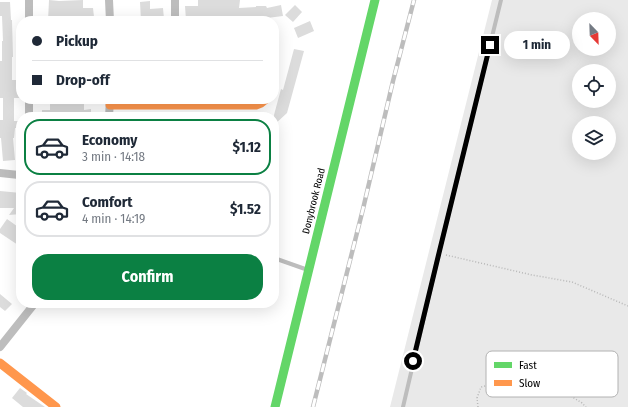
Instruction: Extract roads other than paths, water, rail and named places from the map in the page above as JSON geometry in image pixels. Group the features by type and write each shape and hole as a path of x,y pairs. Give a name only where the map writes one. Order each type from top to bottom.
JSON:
{"street":[{"path":"29,0 29,16"},
{"path":"109,0 110,16"},
{"path":"175,0 175,16"},
{"name":"Donybrook Road","path":"275,407 375,0"},
{"path":"207,104 259,104"},
{"path":"0,173 16,175"},
{"path":"0,347 3,337 30,308"},
{"path":"0,363 56,407"}],"lane":[{"path":"403,407 439,253 502,0"},
{"path":"279,260 309,270"}],"railway":[{"path":"313,407 414,0"}]}
